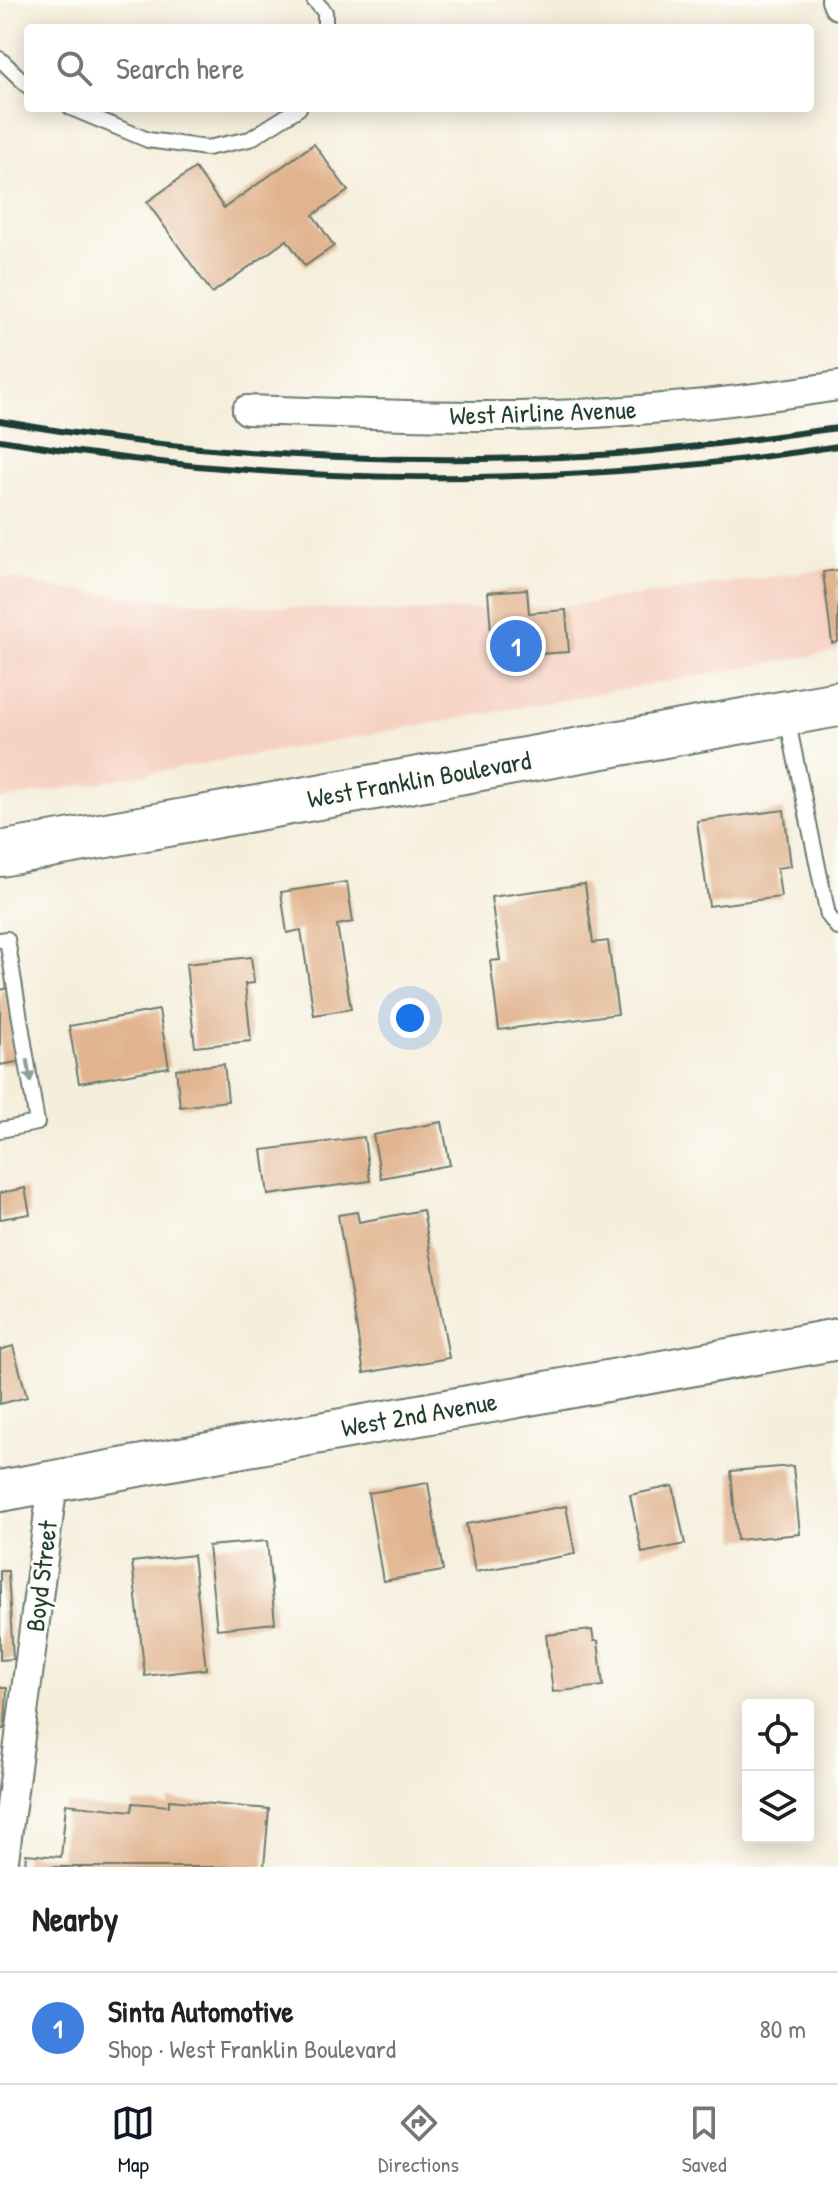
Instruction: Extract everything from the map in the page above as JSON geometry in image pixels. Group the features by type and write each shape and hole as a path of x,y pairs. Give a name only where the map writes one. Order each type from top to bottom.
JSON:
{"main road":[{"name":"West Franklin Boulevard","path":"0,854 838,704"}],"street":[{"name":"West Airline Avenue","path":"247,410 518,416 741,401 838,386"},
{"name":"West 2nd Avenue","path":"0,1491 838,1339"},
{"name":"Boyd Street","path":"4,1864 53,1482"}],"lane":[{"path":"314,0 325,12 325,24"},
{"path":"0,59 24,82"},
{"path":"81,112 148,140 207,148 250,139 293,112"},
{"path":"786,714 828,915 838,928"},
{"path":"0,1130 37,1123 3,940"}],"shaded area":[{"path":"838,567 838,651 0,800 0,576 60,589 124,597 398,612 576,605"}],"building":[{"path":"314,144 348,191 313,215 334,246 305,266 287,240 212,293 147,202 195,168 224,208"},
{"path":"838,570 838,642 832,643 823,572"},
{"path":"527,589 529,613 566,610 569,652 493,657 488,592"},
{"path":"784,810 791,866 777,868 781,897 709,906 697,821"},
{"path":"347,882 353,922 337,925 351,1009 314,1015 301,930 287,933 281,892"},
{"path":"585,884 593,943 608,941 618,1014 499,1030 490,961 500,960 491,897"},
{"path":"251,957 254,983 245,984 251,1041 195,1047 186,964"},
{"path":"9,988 23,1061 0,1065 0,990"},
{"path":"159,1010 169,1067 79,1083 69,1026"},
{"path":"224,1064 228,1101 180,1107 176,1069"},
{"path":"442,1122 450,1165 381,1178 373,1135"},
{"path":"364,1137 370,1181 268,1195 262,1150"},
{"path":"25,1188 30,1214 0,1219 0,1193"},
{"path":"423,1210 449,1358 364,1373 338,1215 357,1212 359,1222"},
{"path":"13,1346 27,1397 0,1404 0,1350"},
{"path":"793,1466 800,1534 737,1540 731,1471"},
{"path":"428,1483 443,1571 383,1581 368,1493"},
{"path":"673,1486 685,1544 642,1553 630,1495"},
{"path":"566,1506 575,1554 475,1572 466,1524"},
{"path":"267,1541 275,1623 217,1629 208,1546"},
{"path":"193,1555 206,1669 145,1676 132,1562"},
{"path":"0,1571 8,1571 13,1659 0,1660"},
{"path":"592,1630 594,1641 598,1641 603,1686 553,1692 546,1635"},
{"path":"0,1688 7,1688 5,1729 0,1729"},
{"path":"169,1800 269,1809 264,1867 25,1867 26,1854 61,1857 66,1804 132,1811 133,1803 169,1806"}],"railway":[{"path":"0,421 209,449 420,459 631,453 838,428"},
{"path":"0,440 104,456 208,467 419,477 524,476 629,470 838,446"}],"place":[{"name":"Sinta Automotive","path":"516,646"}]}
